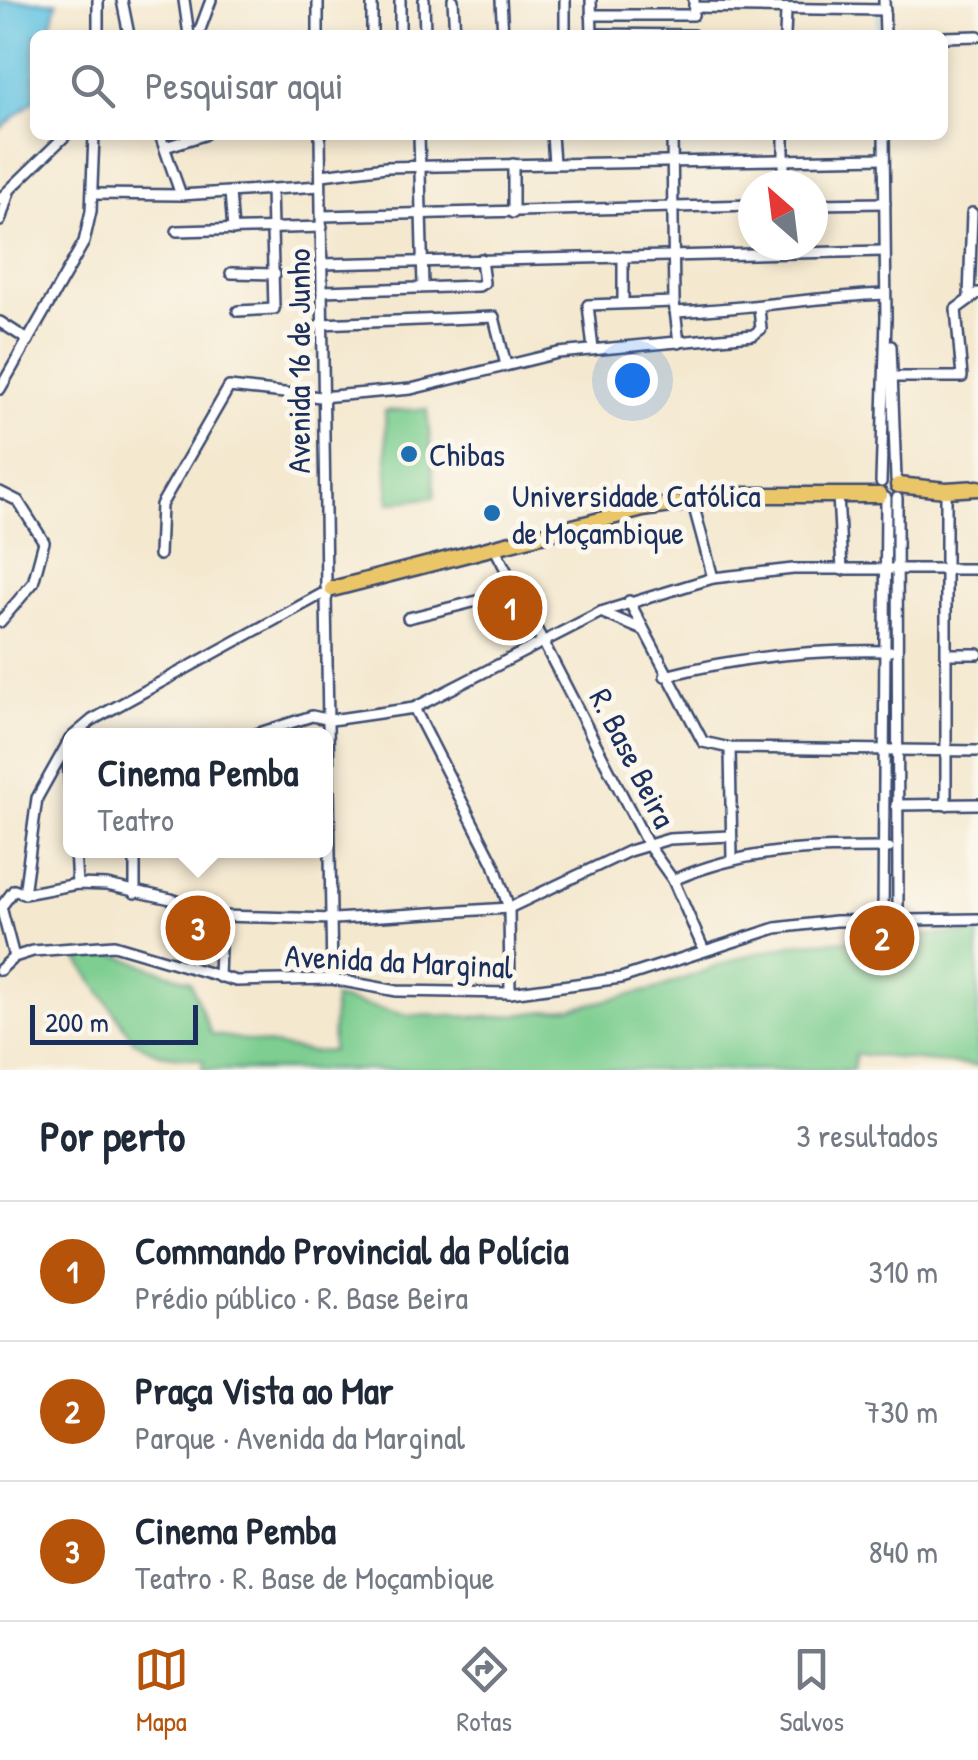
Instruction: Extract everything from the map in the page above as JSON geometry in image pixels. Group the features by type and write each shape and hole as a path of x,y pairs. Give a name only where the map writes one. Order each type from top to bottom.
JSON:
{"highway":[{"path":"327,592 493,545 692,500 978,488"}],"street":[{"path":"98,0 98,30"},
{"path":"122,0 128,30"},
{"path":"184,0 188,30"},
{"path":"200,30 210,0"},
{"path":"318,0 318,30"},
{"path":"372,0 372,30"},
{"path":"400,0 400,30"},
{"path":"424,0 425,30"},
{"path":"453,0 454,30"},
{"path":"501,0 502,30"},
{"path":"565,0 565,30"},
{"path":"591,0 592,30"},
{"path":"591,15 694,7 786,12 884,5 885,30"},
{"path":"786,12 786,30"},
{"path":"948,37 978,36"},
{"path":"0,221 4,196 61,140"},
{"path":"0,389 84,242 92,194 94,140"},
{"path":"162,140 181,195"},
{"path":"164,147 187,140"},
{"name":"Avenida 16 de Junho","path":"320,140 320,324 331,728"},
{"path":"419,140 423,286"},
{"path":"552,140 554,163"},
{"path":"672,140 674,307 679,343"},
{"path":"784,140 785,170"},
{"path":"883,922 898,805 891,747 884,140"},
{"path":"322,174 514,164 884,158"},
{"path":"513,213 514,164"},
{"path":"92,194 181,195 320,186"},
{"path":"238,312 274,309 271,188"},
{"path":"230,192 233,230"},
{"path":"828,204 885,203"},
{"path":"177,231 273,230 420,212 738,205"},
{"path":"892,377 962,377 956,309 965,306 974,295 976,239 972,213"},
{"path":"828,249 884,251"},
{"path":"321,264 738,251"},
{"path":"623,257 623,303"},
{"path":"322,291 482,285 481,259"},
{"path":"231,273 275,274"},
{"path":"592,350 587,306 623,303 759,308 788,305 803,298 886,294"},
{"path":"158,556 161,506 226,389 242,386 322,397 432,386 506,365 592,350 754,334 762,329 759,308"},
{"path":"320,324 494,317 506,365"},
{"path":"886,318 892,377 888,402"},
{"path":"0,322 28,340"},
{"path":"0,362 15,359"},
{"path":"946,490 946,805"},
{"path":"0,492 18,501 44,542 33,583 0,622"},
{"path":"838,495 842,570"},
{"path":"692,500 713,578"},
{"name":"R. Base Beira","path":"493,545 545,639 648,845 672,880 703,948"},
{"path":"275,728 312,716 331,720 414,708 600,612 713,578 794,570 978,569"},
{"path":"408,618 518,591"},
{"path":"83,728 327,592"},
{"path":"629,601 703,742 730,748 978,751"},
{"path":"600,612 642,630"},
{"path":"666,676 775,653 890,651"},
{"path":"947,654 978,654"},
{"path":"414,708 494,864 510,908 510,993"},
{"path":"891,747 885,804 898,920"},
{"path":"730,748 732,858"},
{"path":"24,894 37,798 63,752"},
{"path":"885,804 978,804"},
{"path":"0,970 14,957 1,920 2,901 14,890 24,894 78,884 171,899 221,916 334,919 510,908 648,845 688,837 730,836"},
{"path":"672,880 732,858 795,849 891,848"},
{"name":"Avenida 16 de Junho","path":"332,979 333,853"},
{"path":"76,858 78,884"},
{"path":"135,858 135,893"},
{"path":"219,978 221,916"},
{"name":"Avenida da Marginal","path":"14,957 53,947 114,945 219,978 332,979 397,990 510,993 622,978 703,948 776,928 835,921 978,920"}],"green space":[{"name":"Chibas","path":"427,409 435,497 389,503 385,411"},
{"path":"978,933 978,1066 856,1054 853,1070 202,1070 203,1060 159,1054 134,1041 75,955 113,954 190,981 211,1034 312,1052 332,1051 334,998 407,1015 498,1017 573,1008 656,989 742,957 800,943 871,939 878,953 895,953 904,936"}],"water":[{"path":"0,0 57,2 50,30 30,30 30,104 0,129"}],"waterway":[{"path":"879,0 879,30"},
{"path":"878,153 879,140"},
{"path":"879,163 879,199"},
{"path":"878,246 879,209"},
{"path":"878,254 880,291"},
{"path":"880,299 880,375"}],"place":[{"name":"Chibas","path":"409,454"},
{"name":"Universidade Católica de Moçambique","path":"492,513"},
{"name":"Commando Provincial da Polícia","path":"510,608"},
{"name":"Cinema Pemba","path":"198,928"},
{"name":"Praça Vista ao Mar","path":"882,938"}]}
